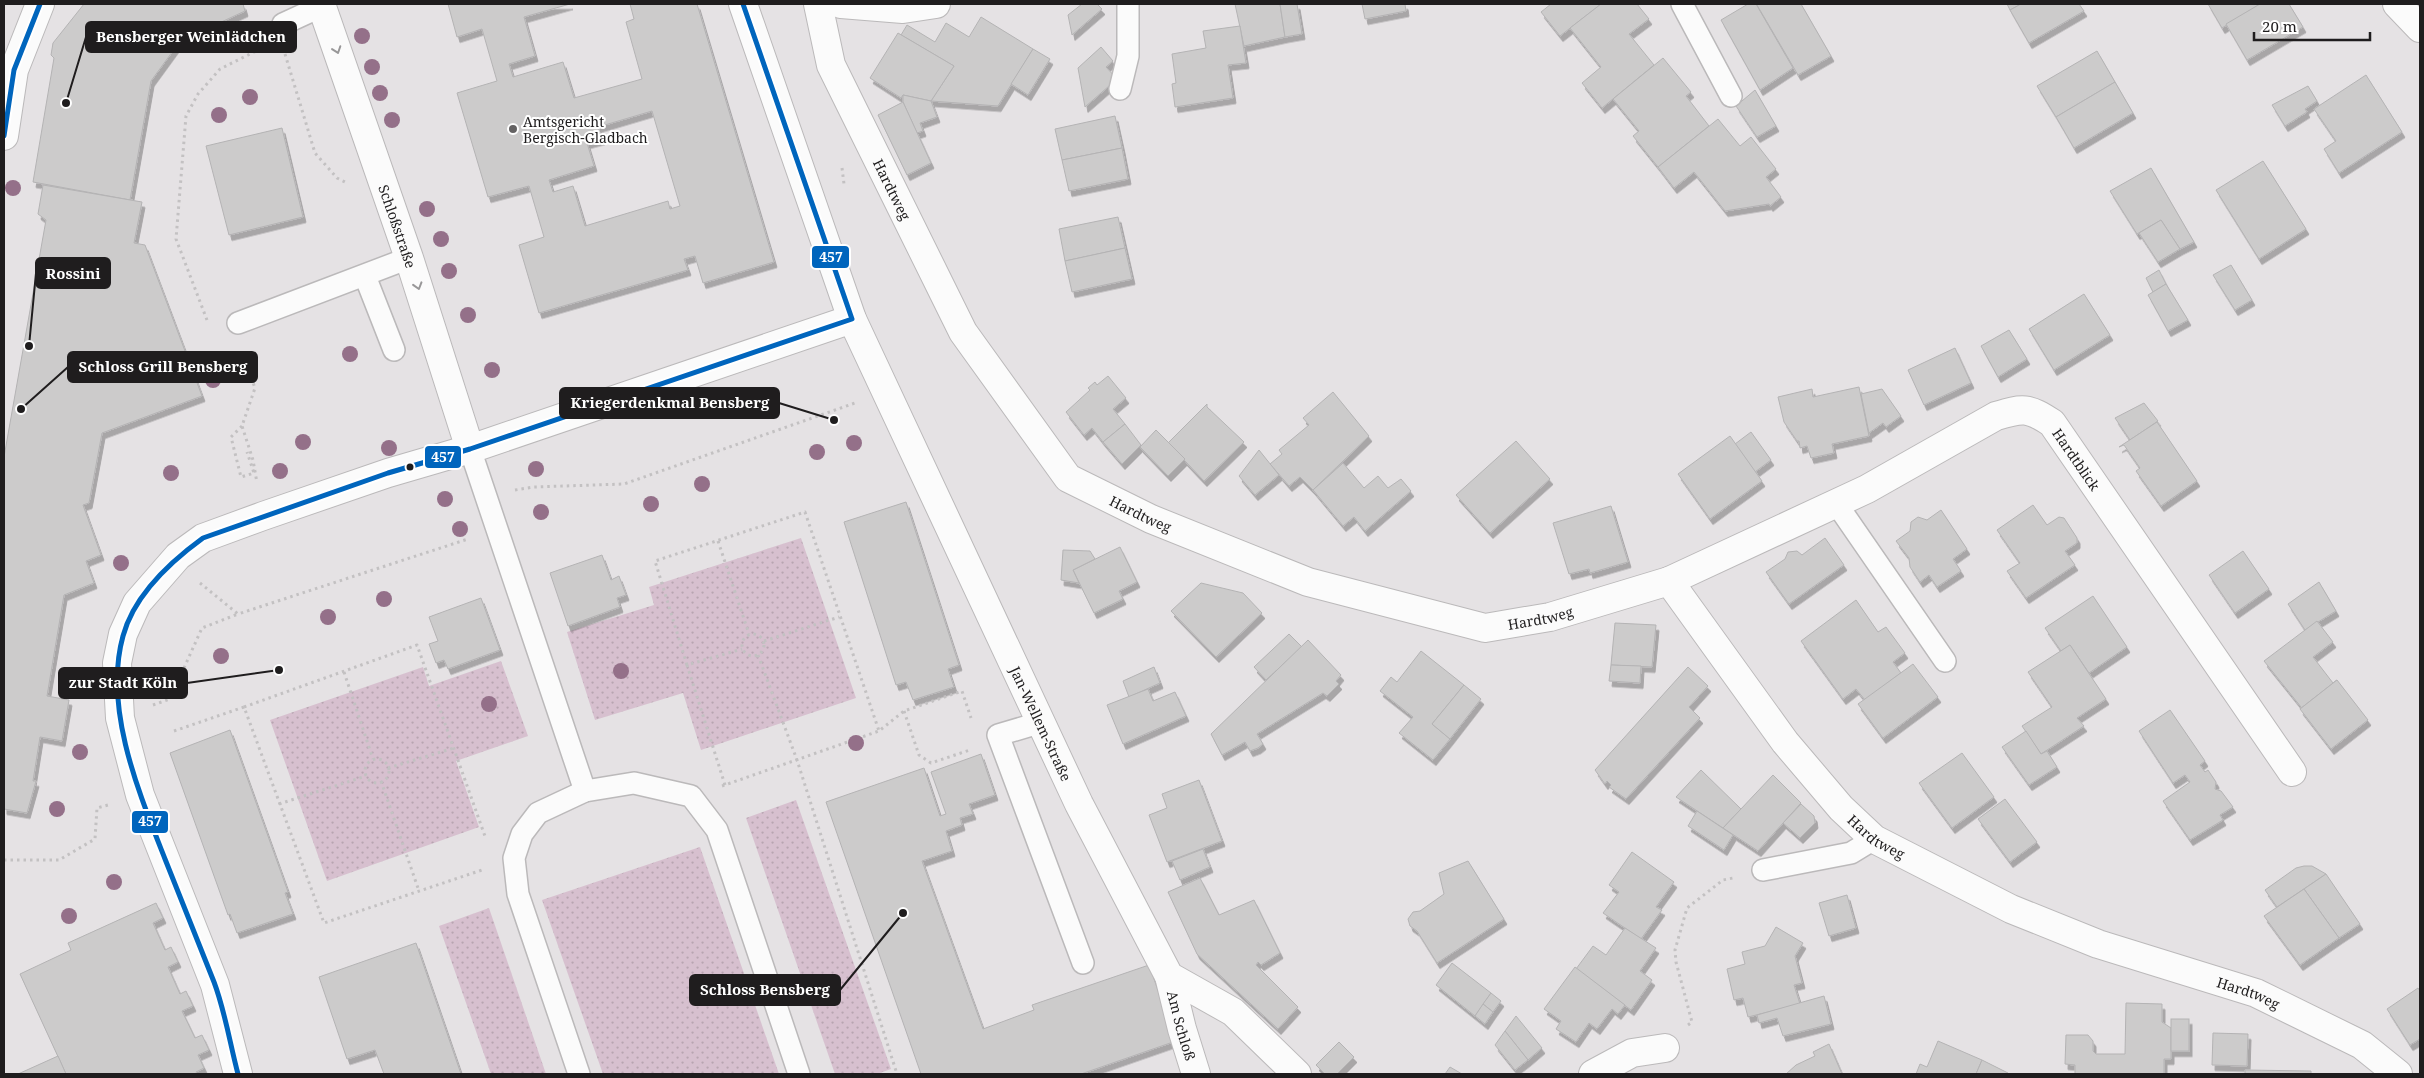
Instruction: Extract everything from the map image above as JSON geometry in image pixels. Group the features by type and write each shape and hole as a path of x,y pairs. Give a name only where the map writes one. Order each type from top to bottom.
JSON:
{"street":[{"path":"4,136 14,70 40,4"},
{"name":"Jan-Wellem-Straße","path":"744,4 852,319 1079,804 1169,976"},
{"name":"Hardtweg","path":"818,4 831,65 963,332 1068,478 1151,518 1308,582 1485,628 1550,617 1669,580 1785,742 1840,808 1874,839 2029,916 2098,944 2256,993 2362,1045 2398,1074"},
{"path":"858,4 903,9 936,4"},
{"path":"2397,4 2420,28"},
{"name":"Schloßstraße","path":"321,5 409,258 470,449"},
{"path":"238,1074 215,985 140,795 120,718 117,663 124,634 137,603 172,562 204,538 388,473 470,449 852,319"},
{"name":"Hardtblick","path":"1669,580 1868,489 1996,416 2017,410 2034,412 2052,423 2292,772"},
{"path":"1169,976 1234,1012 1297,1074"},
{"name":"Am Schloß","path":"1169,976 1182,1030 1196,1074"},
{"path":"1593,1074 1632,1053 1665,1048"}],"lane":[{"path":"1120,89 1128,56 1128,4"},
{"path":"1682,4 1731,96"},
{"path":"282,24 321,5"},
{"path":"238,323 409,258"},
{"path":"365,276 394,350"},
{"path":"470,449 489,500 586,790"},
{"path":"1836,503 1945,661"},
{"path":"1042,722 998,735 1083,962"},
{"path":"579,1074 518,894 505,862 522,834 538,813 586,790 634,783 691,796 717,830 799,1074"},
{"path":"1763,870 1851,853 1874,839"}],"path":[{"path":"214,322 206,320 176,239 186,116 198,94 220,69 272,43"},
{"path":"241,352 255,388 242,426 231,437 241,477 254,473 248,452"},
{"path":"120,718 170,699 202,628 238,614 457,544 475,534 482,525 489,500 534,486 624,484 886,391"},
{"path":"242,426 253,460 263,516"},
{"path":"725,784 655,562 805,512 879,731"},
{"path":"718,541 749,634"},
{"path":"172,562 238,614"},
{"path":"764,641 839,617"},
{"path":"749,634 761,636 764,641 762,652 758,655 751,656 746,654 742,648 744,637 749,634"},
{"path":"174,731 417,645 454,748 505,862 324,923 244,707"},
{"path":"687,665 742,648"},
{"path":"758,655 796,760 896,1074"},
{"path":"344,672 373,759"},
{"path":"691,796 879,731 904,711 962,690 972,718"},
{"path":"904,711 919,755 931,762 972,749"},
{"path":"388,768 454,748"},
{"path":"373,759 384,762 388,768 388,776 381,781 372,781 366,776 365,767 373,759"},
{"path":"279,804 366,776"},
{"path":"381,781 419,891"},
{"path":"4,860 59,860 95,839 97,808"},
{"path":"1688,1008 1675,950 1688,908 1723,880 1763,870"}],"shaded area":[{"path":"801,538 856,698 701,750 683,693 595,720 567,632 654,605 649,587"},
{"path":"501,661 528,736 456,761 479,827 327,881 270,720 423,667 429,686"},
{"path":"796,800 891,1069 877,1074 835,1074 746,818"},
{"path":"700,847 779,1074 603,1074 542,900"},
{"path":"489,908 546,1074 491,1074 439,926"}],"building":[{"path":"84,4 243,4 245,11 204,30 194,22 151,81 130,200 33,182 54,58 51,55 53,43"},
{"path":"448,4 570,4 524,17 535,56 509,64 513,77 563,62 574,98 642,79 626,22 634,19 630,4 697,4 774,262 703,283 695,256 684,259 688,270 539,313 519,245 544,237 529,186 488,197 457,93 497,81 482,29 457,37","holes":["652,111 680,206 670,209 668,201 585,226 573,186 553,192 549,180 594,166 587,143 602,139 598,127"]},
{"path":"1082,4 1097,4 1102,9 1072,35 1068,15"},
{"path":"1235,4 1280,4 1285,37 1244,46"},
{"path":"1280,4 1297,4 1302,34 1285,37"},
{"path":"1362,4 1405,4 1406,11 1365,19"},
{"path":"1551,4 1601,4 1560,36 1541,12"},
{"path":"1601,4 1637,4 1649,19 1629,34 1654,65 1602,108 1582,83 1601,67 1570,28"},
{"path":"1748,4 1756,4 1793,68 1760,90 1721,20"},
{"path":"1801,4 1831,56 1798,75 1757,5"},
{"path":"2007,4 2021,4 2010,10"},
{"path":"2021,4 2079,4 2084,11 2029,43 2010,10"},
{"path":"2208,4 2260,4 2222,28"},
{"path":"2260,4 2289,4 2303,27 2247,60 2226,24"},
{"path":"981,17 1033,49 998,106 931,101 954,66 901,35 907,25 935,42 946,23 969,37"},
{"path":"1240,26 1246,63 1228,65 1233,98 1175,107 1172,84 1176,83 1172,54 1206,48 1203,31"},
{"path":"898,33 954,66 931,101 903,95 901,98 870,78"},
{"path":"1101,47 1113,61 1106,67 1117,79 1085,107 1078,68"},
{"path":"1033,49 1050,59 1028,95 1011,84"},
{"path":"2097,51 2115,82 2056,117 2037,86"},
{"path":"1663,58 1691,92 1686,96 1709,126 1658,167 1633,136 1639,131 1613,99"},
{"path":"2366,75 2402,132 2339,173 2324,149 2336,141 2314,109"},
{"path":"2115,82 2133,113 2074,148 2056,117"},
{"path":"2308,86 2317,101 2305,109 2307,112 2285,126 2272,105"},
{"path":"1755,90 1776,126 1757,137 1736,106"},
{"path":"903,95 931,101 937,117 920,123 923,131 917,133 903,102"},
{"path":"903,102 931,163 907,175 878,115"},
{"path":"1115,116 1122,148 1062,160 1055,129"},
{"path":"1718,119 1740,146 1751,137 1776,169 1766,177 1781,197 1770,206 1769,204 1725,211 1694,172 1674,188 1658,167"},
{"path":"282,128 303,217 229,235 206,146"},
{"path":"1122,148 1128,179 1069,191 1062,160"},
{"path":"2263,161 2306,229 2259,259 2216,190"},
{"path":"2151,168 2194,242 2180,249 2161,220 2137,234 2110,191"},
{"path":"43,185 142,202 134,243 145,245 202,396 102,433 89,503 83,505 101,555 86,561 94,583 64,595 47,696 69,700 62,741 40,737 33,781 36,781 27,813 4,809 4,457 46,220 38,214"},
{"path":"1118,217 1125,248 1065,261 1059,229"},
{"path":"2161,220 2180,249 2158,262 2139,233"},
{"path":"1125,248 1132,279 1072,292 1065,261"},
{"path":"2231,265 2252,300 2235,310 2213,275"},
{"path":"2159,270 2166,284 2153,292 2146,278"},
{"path":"2166,284 2188,320 2168,331 2148,295"},
{"path":"2084,294 2110,335 2054,370 2029,329"},
{"path":"2009,330 2027,359 1998,377 1981,346"},
{"path":"1955,348 1971,383 1924,405 1908,370"},
{"path":"1108,376 1126,398 1113,409 1125,424 1103,442 1092,428 1084,435 1066,412 1090,390 1088,388 1095,382 1097,385"},
{"path":"1859,387 1869,436 1832,444 1834,453 1811,458 1807,446 1800,448 1799,441 1797,441 1784,422 1778,397 1812,389 1813,397"},
{"path":"1882,389 1901,416 1886,427 1883,423 1869,433 1861,394"},
{"path":"1333,392 1369,436 1313,490 1300,477 1289,486 1270,464 1282,454 1279,450 1309,425 1303,418"},
{"path":"2144,403 2158,421 2130,440 2115,418"},
{"path":"1207,404 1207,407 1244,442 1204,481 1168,443"},
{"path":"2157,422 2197,481 2161,506 2136,471 2140,468 2124,445 2119,447"},
{"path":"1125,424 1141,445 1122,464 1103,442"},
{"path":"1156,430 1185,459 1168,476 1140,447"},
{"path":"1751,432 1771,460 1755,472 1735,444"},
{"path":"1730,436 1762,481 1710,519 1678,474"},
{"path":"1516,441 1550,479 1490,533 1456,495"},
{"path":"1259,450 1279,475 1255,495 1239,476"},
{"path":"1343,463 1364,488 1378,476 1388,488 1401,479 1411,491 1365,531 1354,517 1343,526 1313,490"},
{"path":"906,502 959,665 948,669 954,687 913,700 906,682 896,685 844,522"},
{"path":"2033,505 2047,525 2059,517 2064,518 2077,538 2077,543 2065,551 2075,565 2026,598 2007,571 2020,563 1997,530"},
{"path":"1611,506 1628,562 1590,573 1589,569 1569,574 1553,523"},
{"path":"1941,510 1967,549 1953,559 1961,571 1937,587 1929,575 1920,582 1910,567 1909,558 1896,541 1910,531 1911,522 1918,517 1927,520"},
{"path":"1825,538 1844,565 1789,604 1766,572 1785,559 1788,552 1797,551 1802,555"},
{"path":"1120,547 1137,582 1119,591 1123,599 1094,613 1073,570"},
{"path":"1063,550 1090,551 1095,559 1073,570 1079,583 1061,580"},
{"path":"2243,551 2269,589 2235,613 2209,575"},
{"path":"602,555 611,580 619,576 626,595 617,598 620,607 568,626 550,573"},
{"path":"2319,582 2336,611 2305,630 2288,604"},
{"path":"1201,583 1243,593 1262,613 1216,657 1171,611"},
{"path":"2093,596 2127,647 2089,673 2070,645 2061,651 2045,628"},
{"path":"481,598 500,650 448,669 444,660 436,663 429,644 438,641 429,617"},
{"path":"1856,600 1878,632 1886,627 1905,653 1893,662 1901,673 1865,700 1856,689 1843,699 1801,641"},
{"path":"2317,621 2333,642 2313,657 2333,683 2337,680 2300,709 2301,707 2264,661"},
{"path":"1615,623 1656,625 1652,667 1611,665"},
{"path":"1289,634 1302,647 1266,680 1254,667"},
{"path":"1308,640 1341,675 1336,681 1339,684 1327,696 1323,693 1257,734 1263,744 1258,748 1250,751 1245,742 1222,755 1211,734"},
{"path":"2070,645 2106,699 2077,718 2084,726 2041,754 2022,726 2052,707 2028,672"},
{"path":"1421,651 1464,685 1432,724 1450,739 1433,760 1399,733 1413,717 1380,691 1391,677 1397,682"},
{"path":"1913,664 1938,697 1883,738 1858,704"},
{"path":"1611,665 1641,666 1640,683 1609,681"},
{"path":"1154,667 1160,683 1129,697 1123,681"},
{"path":"1688,667 1708,686 1689,707 1700,718 1626,799 1609,787 1611,785 1607,781 1605,784 1595,770"},
{"path":"2337,680 2368,720 2331,749 2300,709"},
{"path":"1464,685 1481,699 1450,739 1432,724"},
{"path":"1148,689 1153,701 1175,692 1186,716 1123,744 1107,705"},
{"path":"2170,710 2205,761 2200,765 2205,772 2208,770 2216,782 2215,789 2221,791 2233,807 2220,815 2223,820 2190,840 2163,801 2190,782 2185,775 2173,783 2139,731"},
{"path":"230,730 288,892 285,893 293,914 237,933 230,914 228,915 170,753"},
{"path":"2026,731 2041,754 2047,751 2057,767 2029,785 2002,747"},
{"path":"1962,753 1994,797 1952,828 1919,783"},
{"path":"981,754 995,795 969,804 973,814 960,818 962,825 946,831 952,851 922,861 983,1029 1034,1010 1032,1005 1149,965 1176,1041 1081,1074 921,1074 826,802 924,768 940,816 946,814 931,772"},
{"path":"1701,770 1741,809 1723,828 1676,797"},
{"path":"1773,775 1801,803 1758,851 1723,828"},
{"path":"1199,780 1222,841 1167,862 1149,815 1167,808 1162,794"},
{"path":"2005,799 2037,842 2010,862 1978,819"},
{"path":"1801,804 1814,816 1815,823 1800,838 1783,823"},
{"path":"1697,811 1733,835 1724,850 1688,826"},
{"path":"1203,849 1210,867 1180,880 1172,861"},
{"path":"1632,852 1674,882 1656,907 1662,910 1641,939 1603,913 1619,892 1609,885"},
{"path":"1468,861 1504,919 1437,963 1417,931 1410,926 1408,919 1413,912 1420,911 1444,894 1439,873"},
{"path":"2312,866 2326,874 2277,907 2265,890 2296,868"},
{"path":"2326,874 2360,924 2339,938 2304,889"},
{"path":"1200,878 1219,915 1254,900 1280,953 1261,965 1258,962 1256,965 1298,1007 1278,1029 1197,954 1168,892"},
{"path":"2304,889 2339,938 2300,965 2264,916"},
{"path":"1847,895 1856,928 1829,936 1819,903"},
{"path":"156,903 163,918 153,923 165,950 171,947 178,962 168,967 180,994 186,991 193,1006 182,1011 195,1038 202,1035 209,1050 198,1055 204,1068 196,1072 197,1074 66,1074 20,974 71,950 68,943"},
{"path":"1776,927 1803,943 1795,956 1802,983 1794,985 1800,1004 1748,1017 1743,998 1734,1000 1727,969 1745,964 1742,952 1765,946"},
{"path":"1625,928 1656,948 1640,971 1652,980 1631,1010 1576,969 1593,946 1606,955"},
{"path":"416,943 461,1074 384,1074 375,1050 347,1059 319,977"},
{"path":"1452,963 1491,993 1475,1016 1436,985"},
{"path":"1575,967 1625,1005 1618,1014 1612,1009 1597,1029 1589,1023 1576,1042 1556,1029 1561,1021 1544,1009"},
{"path":"2418,988 2420,991 2420,1039 2410,1045 2387,1009"},
{"path":"1491,993 1501,1001 1493,1012 1483,1004"},
{"path":"1824,996 1831,1024 1783,1036 1777,1018 1759,1023 1757,1015"},
{"path":"2126,1003 2162,1004 2162,1022 2171,1028 2171,1059 2164,1059 2164,1074 2075,1074 2075,1065 2065,1064 2066,1035 2088,1035 2093,1041 2093,1051 2096,1054 2125,1054"},
{"path":"1483,1004 1493,1012 1485,1024 1475,1016"},
{"path":"1516,1016 1542,1048 1528,1060 1505,1031"},
{"path":"2171,1019 2189,1019 2189,1051 2171,1051"},
{"path":"1505,1031 1528,1060 1515,1070 1495,1045"},
{"path":"2213,1033 2248,1034 2247,1066 2212,1065"},
{"path":"1938,1041 1982,1060 1976,1074 1916,1074 1920,1064 1927,1067"},
{"path":"1339,1042 1354,1057 1337,1074 1325,1074 1316,1065"},
{"path":"1829,1044 1842,1074 1786,1074 1796,1065 1815,1056 1813,1052"},
{"path":"58,1056 66,1074 18,1074"},
{"path":"1982,1060 2008,1073 2008,1074 1976,1074"},
{"path":"1450,1067 1462,1074 1445,1074"},
{"path":"2245,1070 2311,1071 2311,1074 2245,1074"}],"transit line":[{"name":"457","path":"4,136 14,70 40,4"},
{"name":"457","path":"238,1074 218,993 145,806 127,750 117,692 118,664 128,621 144,593 166,569 203,538 388,473 470,449 852,319 743,4"}],"place":[{"name":"Bensberger Weinlädchen","path":"66,103"},
{"name":"Amtsgericht Bergisch-Gladbach","path":"513,129"},
{"name":"Rossini","path":"29,346"},
{"name":"Schloss Grill Bensberg","path":"21,409"},
{"name":"Kriegerdenkmal Bensberg","path":"834,420"},
{"name":"zur Stadt Köln","path":"279,670"},
{"name":"Schloss Bensberg","path":"903,913"}]}
